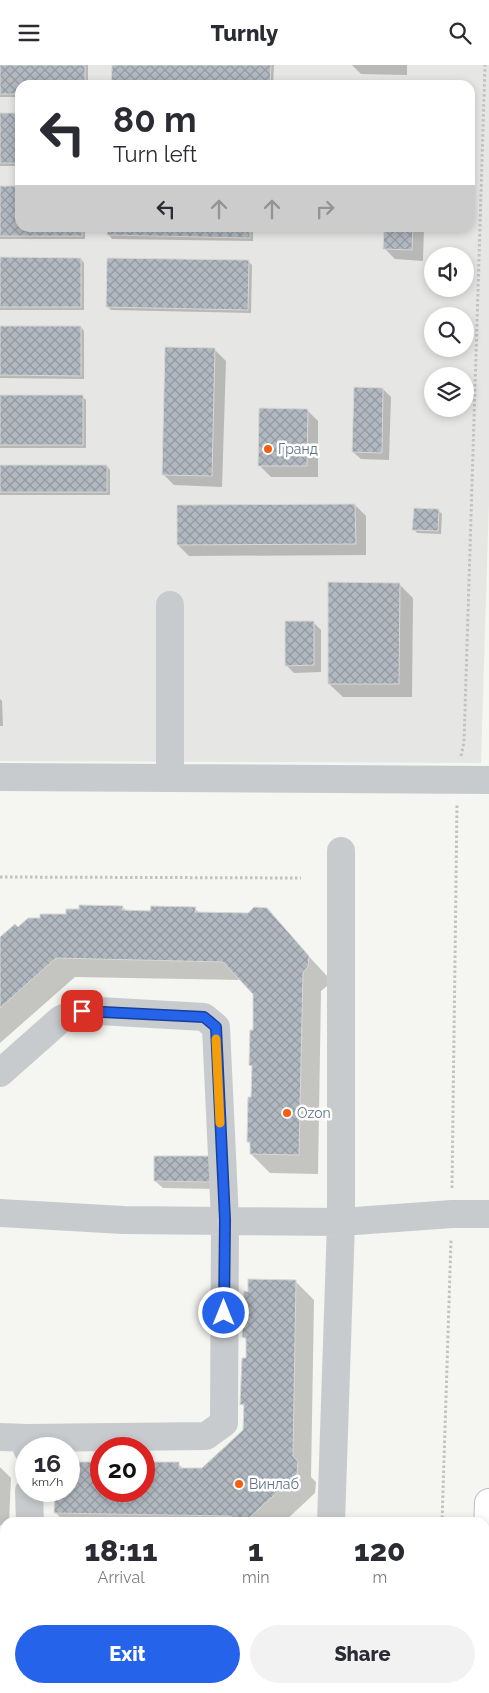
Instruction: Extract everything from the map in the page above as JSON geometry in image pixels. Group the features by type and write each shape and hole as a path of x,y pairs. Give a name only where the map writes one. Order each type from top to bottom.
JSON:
{"main road":[{"path":"489,1503 489,1517"}],"lane":[{"path":"170,605 170,778"},
{"path":"0,777 489,780"},
{"path":"331,1517 341,1222 341,851"},
{"path":"0,1073 61,1019 82,1011 204,1017 216,1027 225,1220 224,1423 206,1436 80,1441"},
{"path":"0,1213 123,1220 341,1222 452,1214 489,1214"},
{"path":"0,1437 15,1440"},
{"path":"29,1502 30,1517"}],"path":[{"path":"0,877 301,878"}],"shaded area":[{"path":"0,65 489,65 489,501 481,763 0,761"}],"building":[{"path":"0,65 85,65 85,80 15,80 15,94 0,94"},
{"path":"112,65 271,65 270,80 111,80"},
{"path":"0,113 15,113 15,163 0,163"},
{"path":"0,186 15,186 15,232 82,232 82,236 0,236"},
{"path":"107,232 250,232 250,238 107,235"},
{"path":"384,232 413,232 412,250 383,249"},
{"path":"0,257 81,258 81,307 0,307"},
{"path":"107,258 249,260 248,310 106,307"},
{"path":"0,326 81,326 81,376 0,375"},
{"path":"165,347 215,348 212,476 162,475"},
{"path":"354,387 383,388 382,453 352,452"},
{"path":"0,395 83,395 83,445 0,445"},
{"path":"259,408 308,409 307,466 258,466"},
{"path":"0,465 107,465 107,492 0,492"},
{"path":"355,504 356,544 177,545 177,505"},
{"path":"414,508 439,509 438,531 412,530"},
{"path":"328,582 400,583 399,684 328,684"},
{"path":"285,621 314,621 314,665 285,666"},
{"path":"79,905 123,906 122,910 150,911 151,906 196,907 195,912 248,913 254,907 267,908 309,956 308,967 303,972 299,1155 250,1154 250,1142 247,1142 248,1097 251,1097 252,1066 249,1065 250,1030 253,1030 253,994 223,962 56,958 0,1008 0,937 15,924 18,927 28,918 40,918 40,914 66,914 66,909 79,909"},
{"path":"154,1156 211,1156 210,1182 154,1181"},
{"path":"248,1279 296,1280 293,1456 298,1462 297,1474 250,1517 54,1513 54,1502 80,1502 80,1462 90,1462 90,1502 155,1502 155,1462 179,1462 179,1468 202,1468 243,1430 244,1404 240,1405 242,1358 246,1358 246,1338 242,1337 244,1291 248,1292"}],"slow traffic":[{"path":"216,1039 220,1123"}],"place":[{"name":"Гранд","path":"268,449"},
{"name":"Ozon","path":"287,1113"},
{"name":"Винлаб","path":"239,1484"}],"route":[{"path":"82,1011 204,1017 216,1027 225,1220 224,1313"}]}
